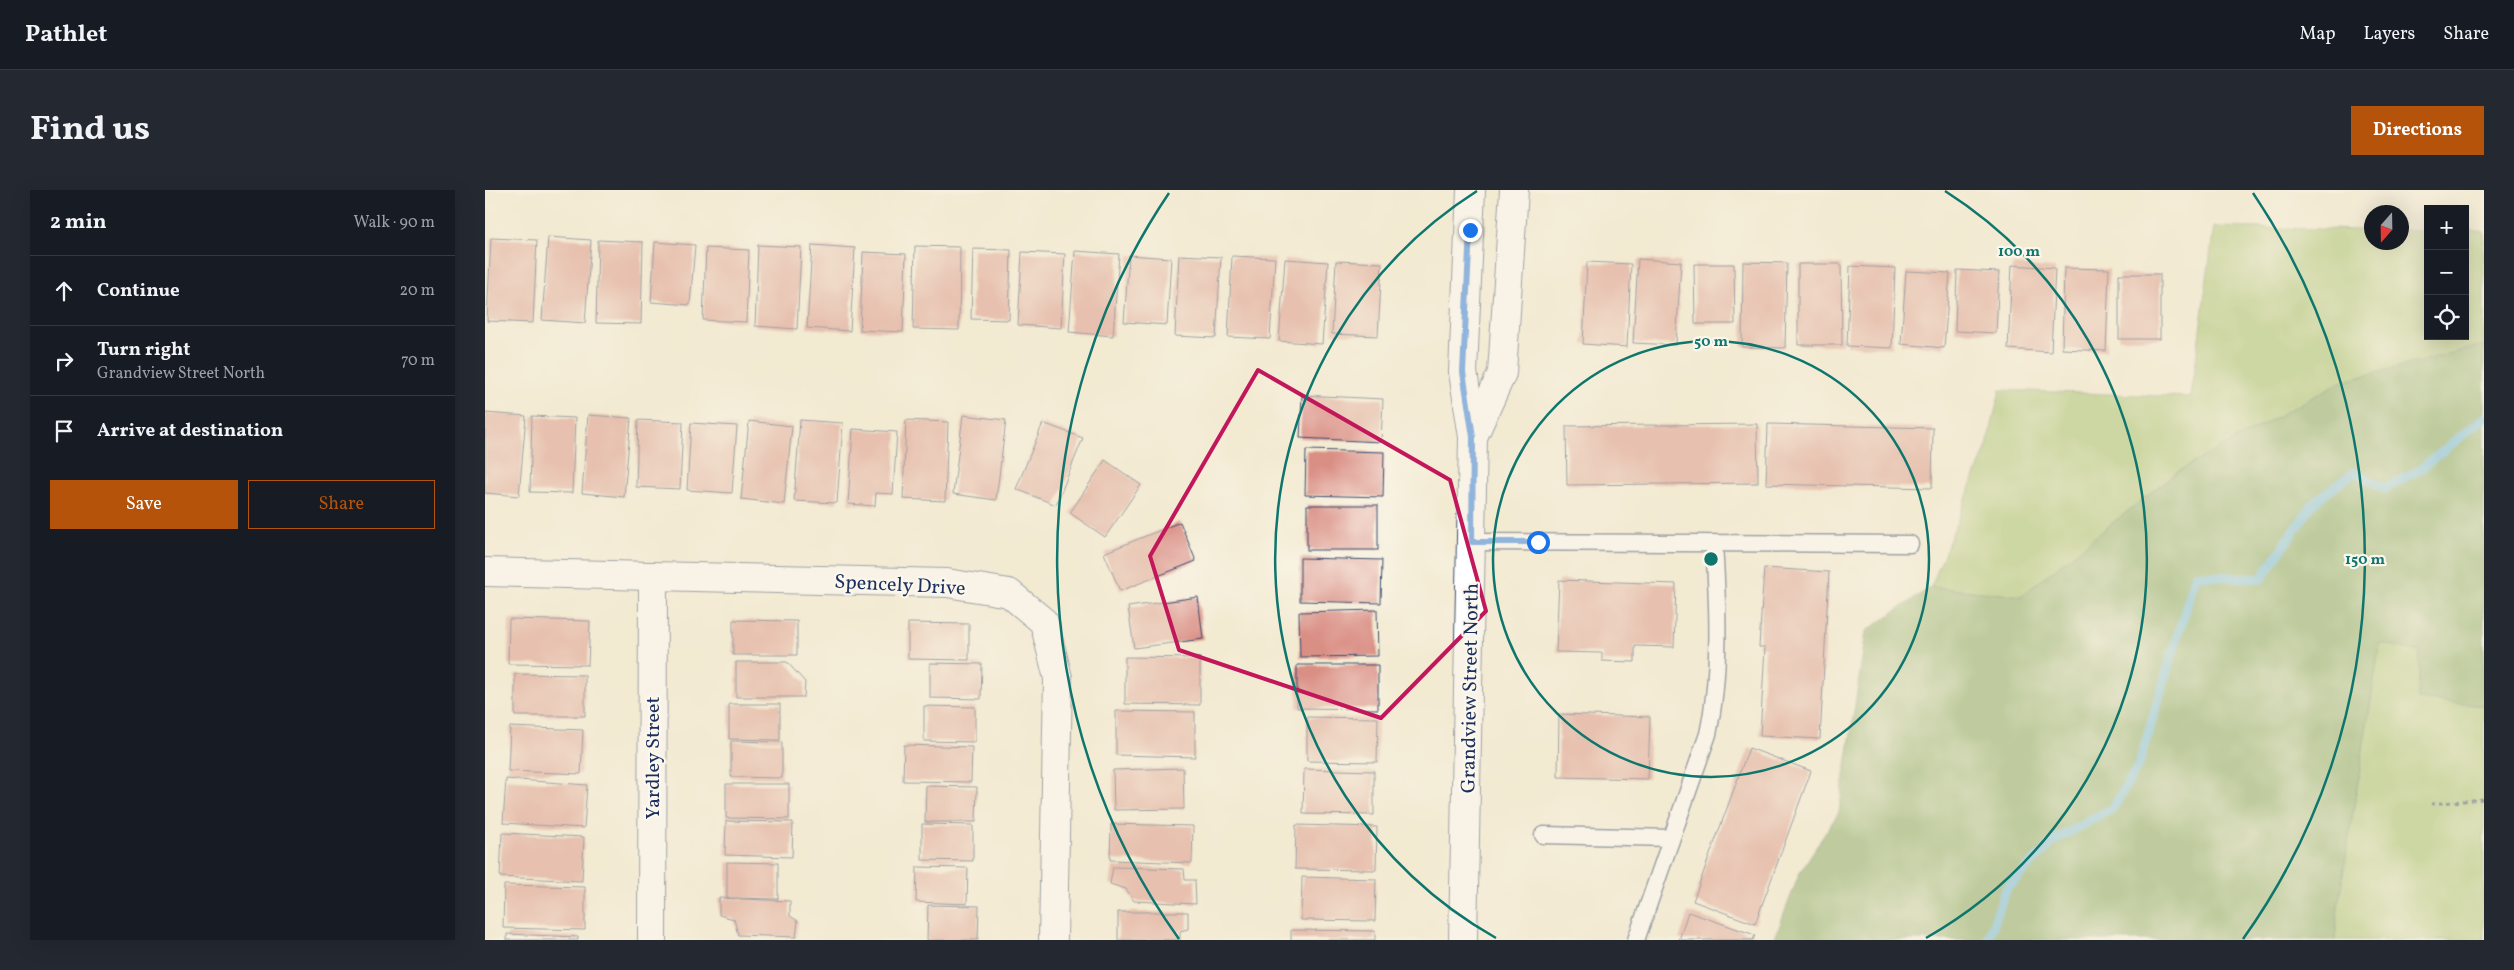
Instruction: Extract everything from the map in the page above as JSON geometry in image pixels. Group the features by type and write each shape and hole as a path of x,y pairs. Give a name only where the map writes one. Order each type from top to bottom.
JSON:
{"street":[{"name":"Grandview Street North","path":"1463,940 1473,437 1463,372 1471,190"},
{"name":"Grandview Street North","path":"1473,437 1502,373 1514,190"},
{"name":"Spencely Drive","path":"485,572 947,583 1009,593 1044,622 1058,678 1053,940"},
{"name":"Yardley Street","path":"652,940 653,577"}],"lane":[{"path":"1472,542 1910,544"},
{"path":"1636,940 1708,734 1715,702 1717,583 1714,544"},
{"path":"1543,835 1671,838"}],"path":[{"path":"2431,804 2484,799"}],"highlighted area":[{"path":"1258,370 1450,480 1486,611 1381,718 1179,650 1150,556"}],"green space":[{"path":"2214,227 2364,230 2364,250 2409,250 2409,230 2424,231 2424,340 2469,340 2469,231 2484,231 2484,345 2340,382 2177,472 2021,596 1931,587 1987,446 2000,390 2191,397"},
{"path":"2484,345 2484,706 2418,699 2420,652 2380,643 2338,906 2335,940 1774,940 1800,872 1839,812 1866,631 1931,587 2021,596 2177,472 2340,382"},
{"path":"2380,642 2420,652 2418,699 2484,706 2484,940 2335,940 2338,906"}],"building":[{"path":"548,237 591,240 585,323 542,320"},
{"path":"491,238 537,240 533,323 487,321"},
{"path":"598,240 643,242 641,324 596,323"},
{"path":"655,242 695,245 690,305 651,302"},
{"path":"758,245 801,247 797,329 755,326"},
{"path":"812,245 855,248 850,331 807,328"},
{"path":"915,246 960,247 959,330 913,329"},
{"path":"706,248 749,250 746,322 703,320"},
{"path":"973,249 1011,250 1009,320 971,319"},
{"path":"1075,251 1119,254 1113,336 1069,332"},
{"path":"863,252 906,254 903,332 860,330"},
{"path":"1022,252 1065,254 1061,328 1018,325"},
{"path":"1129,255 1171,258 1167,325 1124,322"},
{"path":"1179,255 1221,257 1216,338 1175,336"},
{"path":"1232,256 1275,258 1270,339 1228,337"},
{"path":"1285,259 1328,262 1322,344 1279,341"},
{"path":"1638,259 1681,262 1676,345 1633,343"},
{"path":"1336,261 1382,263 1378,336 1332,334"},
{"path":"1587,262 1631,264 1627,347 1583,344"},
{"path":"1743,262 1787,263 1785,348 1742,347"},
{"path":"1694,264 1734,264 1735,324 1695,324"},
{"path":"1798,264 1841,264 1842,345 1798,345"},
{"path":"2012,265 2055,268 2051,352 2008,349"},
{"path":"1850,266 1895,268 1892,348 1847,346"},
{"path":"2064,268 2109,269 2106,351 2062,349"},
{"path":"1957,270 1999,272 1996,333 1955,331"},
{"path":"1906,271 1950,273 1944,348 1901,344"},
{"path":"2119,274 2160,274 2160,339 2119,339"},
{"path":"1302,395 1383,399 1381,442 1300,438"},
{"path":"485,413 526,416 519,496 485,493"},
{"path":"588,415 631,418 624,497 582,493"},
{"path":"963,415 1006,420 996,500 953,494"},
{"path":"532,416 575,418 572,493 530,492"},
{"path":"638,420 683,422 680,489 636,487"},
{"path":"800,420 843,423 837,503 794,501"},
{"path":"906,420 948,422 945,501 903,499"},
{"path":"749,421 792,426 784,504 741,499"},
{"path":"691,423 737,426 732,493 687,490"},
{"path":"1043,423 1083,438 1056,505 1016,489"},
{"path":"1757,424 1758,483 1567,485 1566,426"},
{"path":"1768,424 1933,428 1932,488 1766,484"},
{"path":"853,429 897,432 893,494 876,493 875,506 848,504"},
{"path":"1306,450 1384,452 1383,497 1305,495"},
{"path":"1105,460 1141,485 1105,537 1070,513"},
{"path":"1307,505 1378,505 1378,550 1307,550"},
{"path":"1180,522 1196,561 1120,591 1104,553"},
{"path":"1300,558 1382,560 1381,603 1300,601"},
{"path":"1764,568 1829,572 1820,739 1760,736 1765,647 1759,647"},
{"path":"1559,580 1676,584 1674,647 1635,646 1635,662 1602,661 1602,653 1556,652"},
{"path":"1198,597 1203,639 1134,648 1128,607"},
{"path":"1377,610 1378,656 1300,657 1299,612"},
{"path":"509,619 590,621 588,665 508,664"},
{"path":"733,620 797,621 797,655 733,655"},
{"path":"908,623 969,624 969,660 908,659"},
{"path":"1125,657 1200,658 1200,705 1125,704"},
{"path":"736,662 787,662 805,682 804,697 736,697"},
{"path":"930,663 982,664 981,699 930,698"},
{"path":"1297,665 1378,665 1378,709 1297,708"},
{"path":"515,674 585,675 585,716 515,716"},
{"path":"729,704 780,704 780,740 729,739"},
{"path":"924,706 975,707 975,742 924,741"},
{"path":"1116,711 1195,712 1195,757 1116,755"},
{"path":"1559,714 1650,717 1648,779 1558,777"},
{"path":"1307,717 1378,718 1377,762 1307,761"},
{"path":"510,727 583,730 581,774 508,771"},
{"path":"731,741 782,742 782,778 731,777"},
{"path":"904,745 972,747 971,782 903,781"},
{"path":"1749,748 1811,771 1755,924 1693,901"},
{"path":"1183,768 1184,809 1114,810 1113,770"},
{"path":"1304,769 1374,771 1374,815 1303,814"},
{"path":"506,779 587,785 584,828 503,823"},
{"path":"726,784 789,784 789,819 726,818"},
{"path":"926,786 977,787 976,822 925,822"},
{"path":"726,821 793,822 792,857 725,855"},
{"path":"922,824 973,825 973,861 922,860"},
{"path":"1111,824 1193,826 1192,863 1110,860"},
{"path":"1296,825 1377,827 1376,870 1295,869"},
{"path":"502,833 584,837 582,881 500,877"},
{"path":"727,862 778,863 778,899 727,898"},
{"path":"917,867 968,868 967,904 916,902"},
{"path":"1113,867 1184,869 1185,880 1195,880 1196,904 1134,901 1126,889 1110,884"},
{"path":"1302,877 1376,879 1375,921 1301,920"},
{"path":"504,885 585,887 585,930 503,928"},
{"path":"719,898 790,901 790,916 798,921 796,937 738,935 734,919 719,915"},
{"path":"928,905 979,906 978,940 927,940"},
{"path":"1118,912 1188,912 1188,929 1180,931 1180,940 1118,940"},
{"path":"1688,912 1755,935 1753,940 1679,940"},
{"path":"1291,930 1375,931 1375,940 1291,940"},
{"path":"507,934 578,937 578,940 507,940"}],"waterway":[{"path":"1988,940 2006,889 2055,840 2113,808 2139,764 2196,575 2261,579 2314,502 2355,472 2385,489 2419,470 2484,418"}],"route":[{"path":"1470,230 1463,372 1473,437 1472,542 1538,542"}]}
